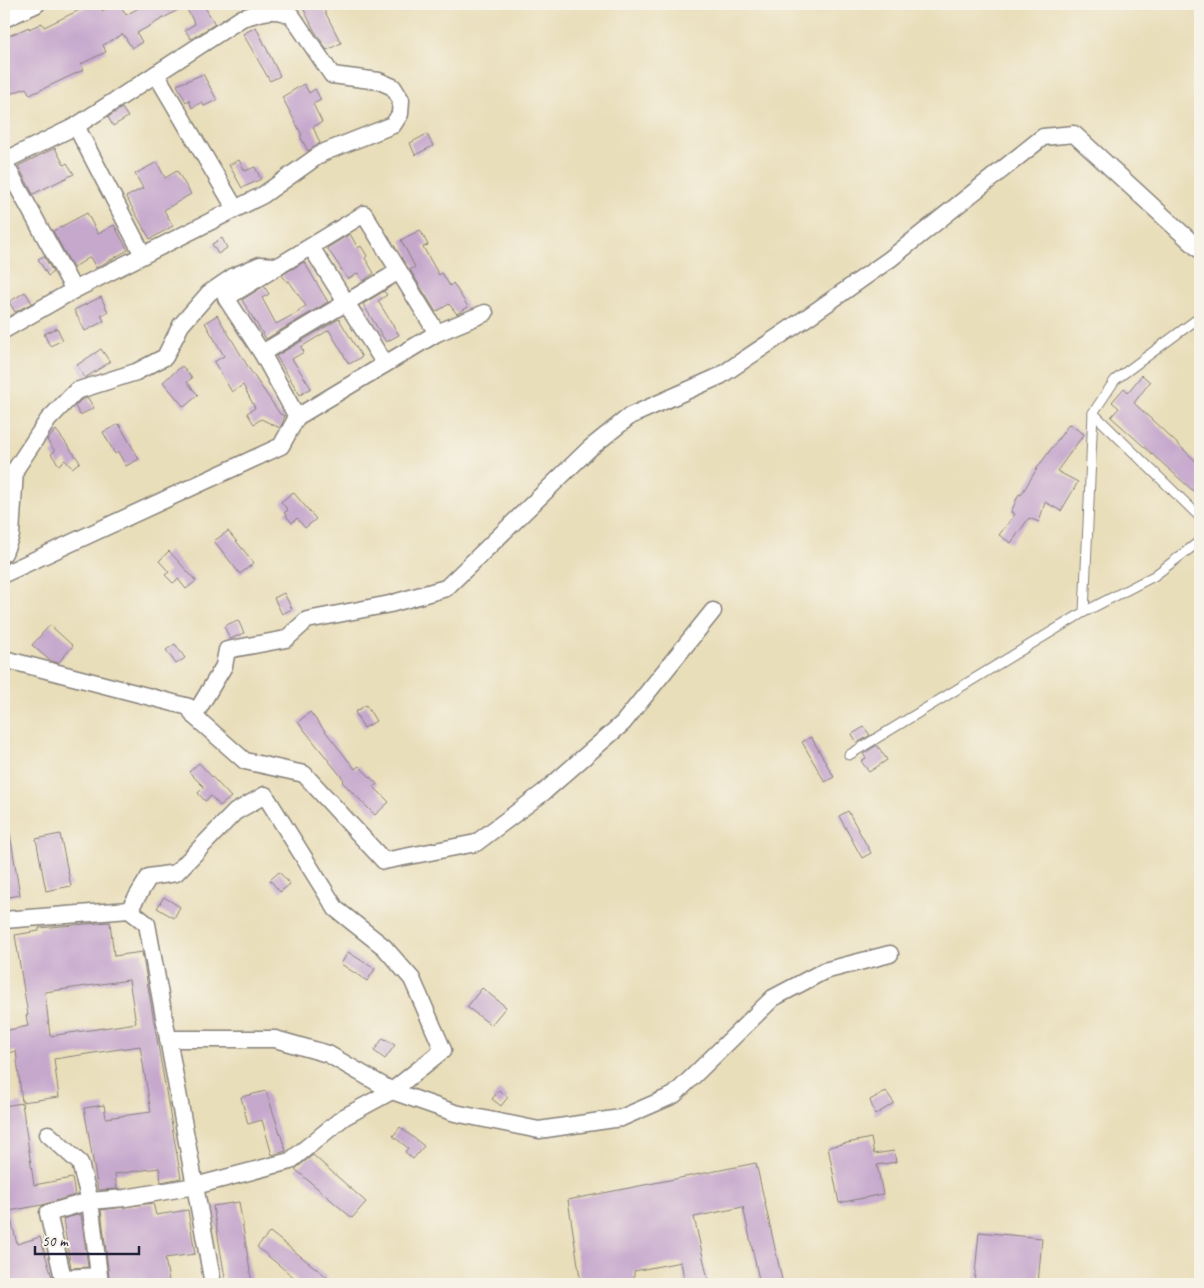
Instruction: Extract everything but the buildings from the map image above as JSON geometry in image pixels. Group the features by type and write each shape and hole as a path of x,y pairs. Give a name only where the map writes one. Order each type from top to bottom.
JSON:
{"street":[{"path":"4,19 37,4"},
{"path":"4,330 74,290 263,195 322,153 394,125 400,114 401,100 393,87 379,81 332,75 292,16 275,10 242,18 76,126 4,162 74,290"},
{"path":"156,74 235,208"},
{"path":"76,126 143,255"},
{"path":"194,716 224,666 227,650 286,639 307,620 390,604 446,588 589,449 630,416 720,376 890,259 1043,137 1074,134 1200,250"},
{"path":"297,416 262,353 226,298 364,214 437,333"},
{"path":"311,246 385,364"},
{"path":"4,553 11,535 15,470 48,420 70,396 76,391 136,372 165,357 181,325 209,293 234,276 260,265 278,266"},
{"path":"262,353 399,271"},
{"path":"4,574 282,446 297,416 437,333 485,313"},
{"path":"4,659 189,707 194,716 245,761 304,774 384,861 476,843 544,792 623,723 712,611"},
{"path":"48,1134 80,1163 90,1201 99,1280 63,1278 48,1213 90,1201 125,1198 195,1186 290,1160 344,1117 392,1091 443,1050 412,979 384,947 336,909 265,795 235,812 176,873 149,877 129,910"},
{"path":"4,920 129,910 146,924 213,1284"},
{"path":"168,1039 275,1039 328,1054 392,1091 455,1113 539,1130 621,1118 674,1095 773,998 824,971 890,954"}],"lane":[{"path":"1084,612 1093,413 1115,380 1200,318"},
{"path":"1093,413 1200,517"},
{"path":"849,755 1084,612 1154,576 1200,541"}]}
